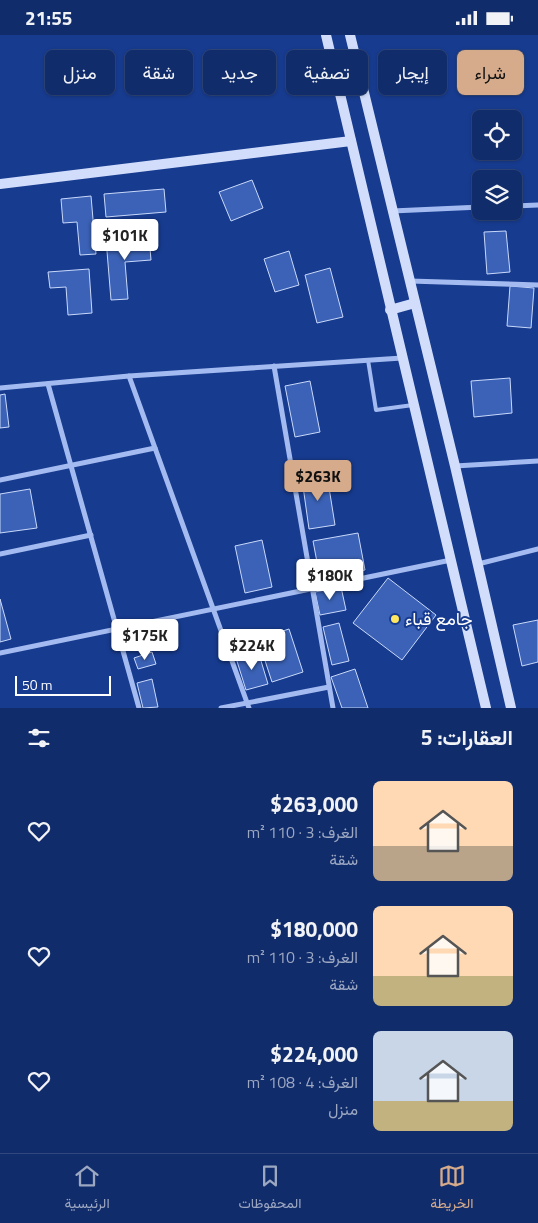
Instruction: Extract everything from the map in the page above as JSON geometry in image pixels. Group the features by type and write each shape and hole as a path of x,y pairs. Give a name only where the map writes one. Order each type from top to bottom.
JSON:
{"main road":[{"path":"326,35 486,708"},
{"path":"350,35 455,465 511,708"},
{"path":"0,184 351,141"},
{"path":"390,310 415,303"}],"street":[{"path":"522,206 538,205"},
{"path":"392,211 472,207"},
{"path":"409,281 538,285"},
{"path":"0,388 129,376 402,358"},
{"path":"274,366 333,708"},
{"path":"129,376 248,705"},
{"path":"48,384 139,708"},
{"path":"0,480 155,448"},
{"path":"455,465 538,461"},
{"path":"0,554 91,535"},
{"path":"477,565 538,549"},
{"path":"0,653 450,560"},
{"path":"221,708 248,705 330,687"}],"lane":[{"path":"368,360 376,410 413,405"}],"building":[{"path":"252,180 263,208 231,221 219,192"},
{"path":"164,189 166,212 106,217 104,194"},
{"path":"91,196 96,254 80,255 77,222 63,223 61,199"},
{"path":"506,231 510,272 487,274 484,232"},
{"path":"149,236 151,260 125,262 128,299 111,300 106,239"},
{"path":"289,251 299,285 275,292 264,259"},
{"path":"330,268 343,317 317,323 305,275"},
{"path":"89,269 92,313 68,315 66,287 50,288 48,272"},
{"path":"510,286 534,288 531,328 507,326"},
{"path":"510,378 512,413 474,417 471,381"},
{"path":"310,381 320,432 295,437 285,386"},
{"path":"5,394 9,427 0,428 0,395"},
{"path":"327,475 335,525 309,529 302,479"},
{"path":"30,489 37,528 0,533 0,494"},
{"path":"358,533 365,570 320,578 313,541"},
{"path":"262,540 272,587 245,593 235,546"},
{"name":"جامع قباء","path":"388,578 436,615 402,660 353,623"},
{"path":"341,587 346,610 320,615 315,592"},
{"path":"0,599 11,639 0,642"},
{"path":"538,620 538,662 522,666 513,625"},
{"path":"339,623 349,661 332,665 323,627"},
{"path":"289,629 303,672 272,682 258,639"},
{"path":"258,651 268,684 246,690 236,658"},
{"path":"152,652 156,664 138,669 134,658"},
{"path":"355,669 368,708 342,708 331,677"},
{"path":"152,679 158,707 143,708 137,683"}],"place":[{"name":"جامع قباء","path":"395,619"}]}
